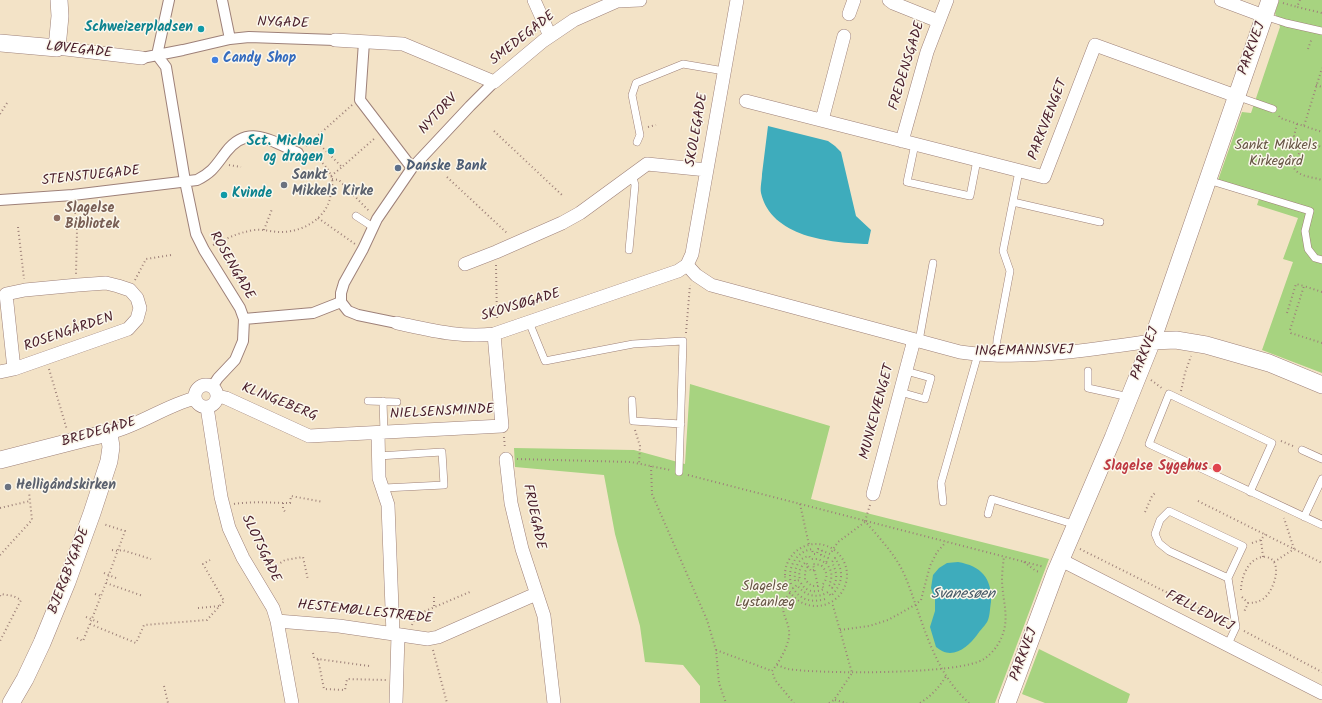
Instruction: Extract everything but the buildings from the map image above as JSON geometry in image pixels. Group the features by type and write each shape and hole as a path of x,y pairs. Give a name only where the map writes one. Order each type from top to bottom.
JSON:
{"street":[{"path":"58,48 60,0"},
{"path":"169,0 157,55 230,39 222,0"},
{"name":"SMEDEGADE","path":"494,82 550,36 574,20 617,1 640,0"},
{"name":"SKOLEGADE","path":"687,265 692,254 737,0"},
{"path":"849,14 854,0"},
{"path":"889,0 938,21"},
{"name":"FREDENSGADE","path":"908,143 927,52 947,0"},
{"path":"1221,0 1264,16"},
{"name":"PARKVEJ","path":"1007,703 1054,577 1152,342 1270,0"},
{"path":"538,1 550,36"},
{"path":"822,120 844,36"},
{"name":"NYGADE","path":"230,39 249,37 335,40"},
{"path":"335,40 403,44 494,82"},
{"path":"364,42 360,100 412,168"},
{"name":"LØVEGADE","path":"0,43 142,58 157,55"},
{"name":"PARKVÆNGET","path":"746,101 1044,177 1095,45 1236,96"},
{"name":"ROSENGADE","path":"157,55 166,67 185,180 196,234 204,250 240,308 244,319"},
{"name":"NYTORV","path":"341,302 344,283 363,249 375,223 412,168 494,82"},
{"path":"185,180 197,180 206,176 217,165 235,141 249,136 264,137 298,153"},
{"path":"466,264 562,223 580,213 647,164 707,170"},
{"name":"STENSTUEGADE","path":"0,200 73,195 185,180"},
{"name":"INGEMANNSVEJ","path":"687,265 696,275 711,285 960,352 996,355 1058,353 1176,340 1196,343 1269,363 1322,385"},
{"name":"SKOVSØGADE","path":"341,302 348,311 358,315 397,322 448,334 470,336 500,332 678,271 687,265"},
{"name":"ROSENGÅRDEN","path":"0,372 14,369 128,329 137,319 140,308 137,298 130,290 106,283 25,290 3,294 14,369"},
{"path":"214,392 204,386 197,390 195,398 199,405 207,407 216,401 214,392 218,378 235,360 243,341 244,319 313,313 341,302"},
{"path":"500,332 502,426"},
{"name":"MUNKEVÆNGET","path":"873,494 906,371 917,340"},
{"name":"KLINGEBERG","path":"214,392 310,436 381,433"},
{"name":"BREDEGADE","path":"0,460 132,426 176,404 195,398"},
{"name":"SLOTSGADE","path":"207,407 223,505 229,528 243,558 273,608 277,621 292,703"},
{"name":"NIELSENSMINDE","path":"381,433 502,426"},
{"name":"BJERGBYGADE","path":"11,703 25,679 42,643 67,582 109,461 111,447 109,433"},
{"path":"381,433 378,456 379,478 384,488 388,505 400,635 396,703"},
{"name":"FRUEGADE","path":"506,459 511,503 522,549 544,616 554,703"},
{"name":"FÆLLEDVEJ","path":"1061,560 1322,693"},
{"name":"HESTEMØLLESTRÆDE","path":"277,621 339,626 428,639 438,637 536,594"}],"lane":[{"path":"1264,16 1286,23 1322,31"},
{"path":"637,142 640,135 632,95 636,83 683,64 724,71"},
{"path":"1236,96 1273,109"},
{"path":"908,143 906,182 970,196 977,160"},
{"path":"996,355 997,340 1010,271 1003,251 1019,171"},
{"path":"629,250 635,185 632,174"},
{"path":"1207,180 1310,210 1304,231 1308,249 1315,258 1322,260"},
{"path":"1013,202 1100,222"},
{"path":"356,216 375,223"},
{"path":"917,340 933,263"},
{"path":"529,322 545,361 633,344 683,341 679,472"},
{"path":"943,502 941,483 978,354"},
{"path":"900,392 925,399 931,378 906,371"},
{"path":"1088,371 1088,388 1130,397"},
{"path":"1250,492 1272,444 1169,394 1149,444 1250,492 1322,525"},
{"path":"632,400 633,422 681,424"},
{"path":"368,401 397,402"},
{"path":"381,433 383,401"},
{"path":"1302,450 1322,459"},
{"path":"378,456 442,452 444,485 384,488"},
{"path":"1304,517 1322,479"},
{"path":"988,514 992,499 1076,525"},
{"path":"1228,578 1169,551 1159,543 1155,534 1160,520 1170,511 1243,546 1228,578 1236,627 1228,644"}],"path":[{"path":"1300,0 1297,7 1322,13"},
{"path":"1304,126 1322,68"},
{"path":"1316,85 1322,87"},
{"path":"204,250 235,234 256,230 281,232 299,230 318,218 325,211 331,197 332,179 322,161 302,149 348,108 360,100"},
{"path":"0,114 7,103"},
{"path":"1273,109 1280,118 1322,132"},
{"path":"1297,124 1294,135 1303,142 1322,147"},
{"path":"494,131 563,196"},
{"path":"331,176 383,132"},
{"path":"314,139 342,167"},
{"path":"1303,142 1294,168 1302,175 1322,180"},
{"path":"447,177 517,242"},
{"path":"332,179 339,180 375,223"},
{"path":"73,195 77,230 76,266 78,285"},
{"path":"264,230 272,209"},
{"path":"318,218 363,249"},
{"path":"18,227 25,290"},
{"path":"496,252 496,320 500,332"},
{"path":"130,290 146,260 171,255"},
{"path":"683,341 686,337 690,286 696,275"},
{"path":"1287,313 1296,284 1322,292"},
{"path":"1304,286 1290,330 1291,333 1322,343"},
{"path":"1179,400 1185,373 1196,343"},
{"path":"46,358 70,441"},
{"path":"1151,380 1169,394"},
{"path":"633,422 640,446 639,464"},
{"path":"502,426 506,459 631,462 679,472 865,522 1037,565"},
{"path":"1272,444 1277,440 1302,450"},
{"path":"651,466 652,494 707,620 716,650 719,683 726,703"},
{"path":"0,556 32,520 29,492"},
{"path":"1145,512 1152,496 1156,492"},
{"path":"791,584 789,574 792,563 797,557 812,549 813,554 817,554 818,549 830,554 838,542 865,522 873,494"},
{"path":"223,505 247,502 290,503 291,496 322,502"},
{"path":"0,508 30,501"},
{"path":"1198,501 1322,563"},
{"path":"283,503 286,513"},
{"path":"800,504 809,545"},
{"path":"1280,506 1294,549"},
{"path":"865,522 893,555 904,575 941,669 960,695 969,703"},
{"path":"77,638 83,641 125,531 100,523"},
{"path":"1243,546 1261,540 1265,534"},
{"path":"1261,540 1263,557"},
{"path":"840,630 869,626 888,620 915,605 921,600 930,566 937,552 946,542"},
{"path":"1068,543 1322,672"},
{"path":"822,544 833,549 842,558 847,570 846,582 841,594 832,602 821,606 809,606 798,601 790,592 785,582 785,569 790,558 798,550 809,545 822,544"},
{"path":"1274,562 1294,549"},
{"path":"112,550 122,550 151,560"},
{"path":"822,550 822,555 828,558 826,562"},
{"path":"814,570 811,570 806,562 802,566 799,573 800,580 795,581 794,576 796,567 801,560 806,556 809,556 811,559 818,559 826,562 829,566 832,573 829,585 832,588 835,582 836,569 832,562 835,558 840,556"},
{"path":"777,665 788,669 852,673 941,669 970,664 984,659 996,647 1004,632 1006,617 1002,581 1004,556"},
{"path":"277,565 285,560 303,557 308,580"},
{"path":"1263,557 1270,558 1274,562 1276,569 1272,588 1265,598 1256,602 1248,603 1242,597 1240,589 1243,576 1249,564 1263,557"},
{"path":"825,599 815,601 808,600 801,597 793,588 797,585 806,594 815,596 828,592 831,596 840,586 841,578 840,567 835,558"},
{"path":"90,624 136,643 144,625 207,620 224,601 203,564 210,560"},
{"path":"1023,561 1036,571 1054,577"},
{"path":"801,583 804,587 811,591 820,591 824,589 822,585 826,579 826,571 822,565 813,564 818,586 809,584 805,580 804,572 808,566"},
{"path":"104,573 116,578"},
{"path":"106,583 143,596"},
{"path":"400,635 416,615 472,591"},
{"path":"772,671 777,665 789,636 788,626 782,609 784,599 790,592"},
{"path":"0,596 0,594 13,596 21,600 0,642"},
{"path":"95,594 101,596"},
{"path":"434,597 434,607"},
{"path":"828,703 834,700 852,673 832,602"},
{"path":"1236,627 1248,603"},
{"path":"198,608 220,606"},
{"path":"86,617 98,622"},
{"path":"428,639 448,703"},
{"path":"716,650 772,671"},
{"path":"313,653 314,658 318,659 369,666"},
{"path":"318,659 324,689 345,690 347,680 397,681"},
{"path":"772,671 775,680 794,703 798,703"},
{"path":"920,703 929,697 939,687 946,676"},
{"path":"164,686 168,703"},
{"path":"834,700 847,703"}],"green space":[{"name":"Sankt Mikkels Kirkegård","path":"1279,0 1322,0 1322,373 1262,350 1293,262 1283,259 1298,218 1257,205 1259,199 1216,186 1242,112 1251,113 1280,27 1275,13"},
{"name":"Slagelse Lystanlæg","path":"690,384 830,426 811,499 1049,559 995,703 700,703 700,686 683,665 645,662 640,626 615,534 604,475 515,467 514,448 634,450 685,464"},
{"path":"1039,649 1130,694 1127,703 1045,703 1022,694"}],"water":[{"path":"768,126 828,141 841,152 856,216 871,230 868,244 837,242 804,235 789,228 777,219 767,208 761,191"},
{"name":"Svanesøen","path":"958,562 973,567 984,574 990,586 991,602 988,620 975,638 962,649 954,653 948,653 936,647 930,627 935,611 935,600 931,588 933,575 939,568 947,563"}],"place":[{"name":"Schweizerpladsen","path":"201,29"},
{"name":"Candy Shop","path":"215,60"},
{"name":"Sct. Michael og dragen","path":"331,151"},
{"name":"Danske Bank","path":"398,168"},
{"name":"Sankt Mikkels Kirke","path":"284,185"},
{"name":"Kvinde","path":"224,195"},
{"name":"Slagelse Bibliotek","path":"57,218"},
{"name":"Slagelse Sygehus","path":"1217,468"},
{"name":"Helligåndskirken","path":"8,487"}]}
